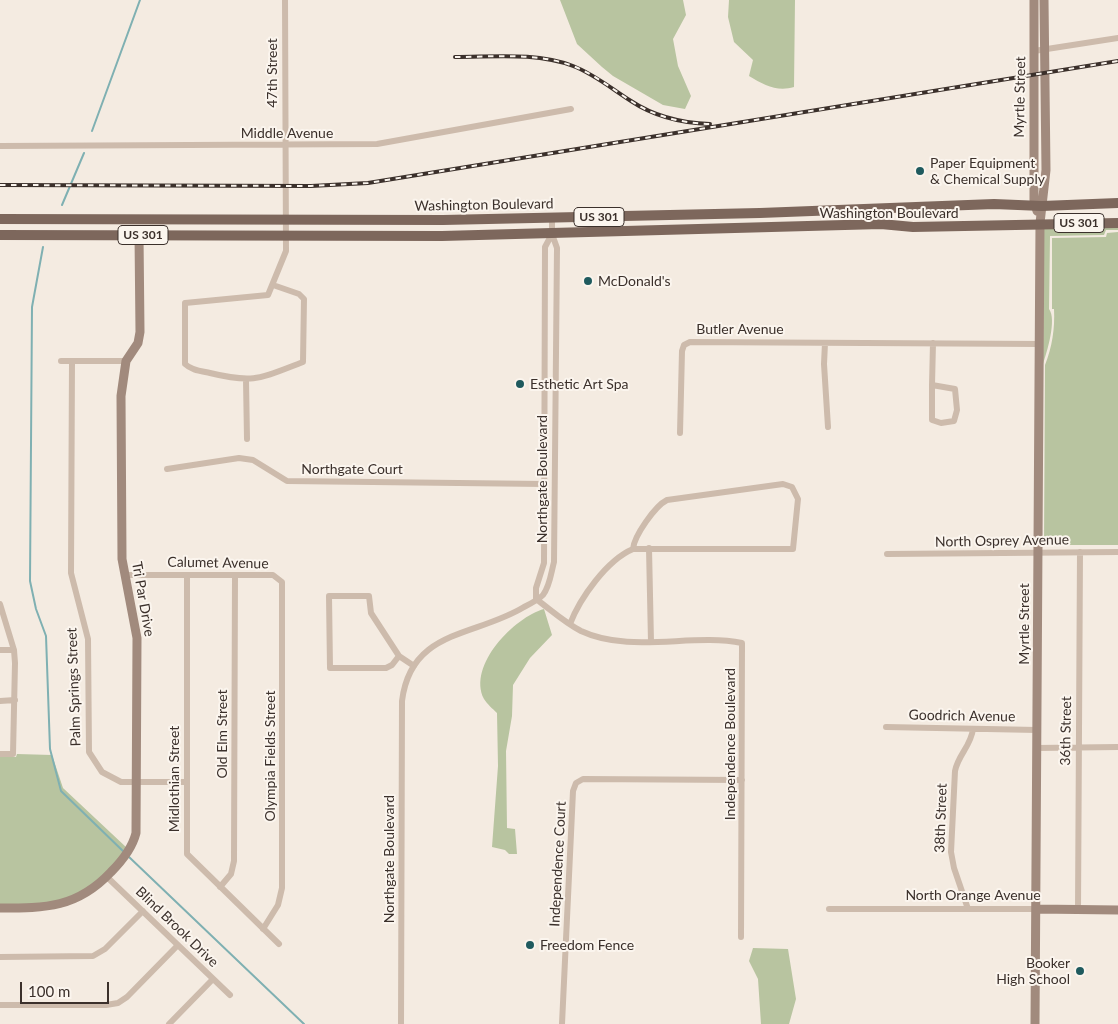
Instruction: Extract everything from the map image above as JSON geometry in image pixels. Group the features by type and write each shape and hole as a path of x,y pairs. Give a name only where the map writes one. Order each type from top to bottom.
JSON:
{"main road":[{"name":"Washington Boulevard","path":"0,219 443,220 769,213 994,204 1039,206 1118,204"},
{"path":"0,223 43,223 53,219"},
{"path":"139,235 155,222 219,222 227,220"},
{"name":"Washington Boulevard","path":"0,235 286,236 552,234 881,224 923,227 1040,223 1118,223"}],"street":[{"name":"47th Street","path":"273,285 286,252 285,0"},
{"name":"Myrtle Street","path":"1034,0 1032,127 1040,223 1034,1024"},
{"name":"Myrtle Street","path":"1039,206 1046,170 1044,0"},
{"path":"1034,51 1118,38"},
{"name":"Middle Avenue","path":"0,146 377,144 572,109"},
{"name":"Northgate Boulevard","path":"401,1024 402,701 406,681 423,654 439,641 508,616 542,595 548,585 554,562 557,248 552,234 552,218"},
{"name":"Northgate Boulevard","path":"536,599 536,588 544,563 545,247 552,234"},
{"name":"Tri Par Drive","path":"0,908 40,908 61,905 85,894 121,862 131,848 137,827 137,638 121,543 121,396 126,361 138,343 140,332 139,235"},
{"path":"273,285 298,294 304,299 303,362 272,375 246,380 193,369 184,364 185,303 205,302 240,296 264,296 270,292 273,285"},
{"path":"826,342 824,364 828,427"},
{"name":"Butler Avenue","path":"680,433 682,351 686,343 1039,344"},
{"path":"932,385 956,389 958,410 954,421 942,422 932,420 932,385 933,343"},
{"path":"61,361 126,361"},
{"name":"Palm Springs Street","path":"72,361 72,573 88,639 88,744 92,759 102,772 121,782 186,782"},
{"path":"246,380 247,439"},
{"name":"Northgate Court","path":"167,470 239,458 252,460 287,481 544,484"},
{"path":"570,624 577,606 615,559 633,550 649,548 793,550 797,496 792,487 783,484 668,500 660,505 634,539 633,550"},
{"path":"649,548 651,642"},
{"name":"36th Street","path":"1078,910 1080,552"},
{"name":"North Osprey Avenue","path":"887,554 1118,552"},
{"name":"Calumet Avenue","path":"125,575 273,576 280,579"},
{"name":"Midlothian Street","path":"188,575 187,854 279,944"},
{"name":"Old Elm Street","path":"220,888 231,874 234,861 235,576"},
{"name":"Olympia Fields Street","path":"263,929 278,905 282,888 283,586 280,579"},
{"path":"399,656 388,667 330,668 329,596 369,596 371,613 399,656 414,666"},
{"name":"Independence Boulevard","path":"536,599 582,631 606,638 651,642 742,643 741,937"},
{"path":"0,604 14,650 15,700 14,754 0,754"},
{"path":"0,650 14,650"},
{"path":"0,701 15,700"},
{"name":"Goodrich Avenue","path":"886,727 1037,730"},
{"name":"38th Street","path":"968,910 954,868 951,852 955,771 959,759 970,743 973,729"},
{"path":"1036,748 1118,747"},
{"name":"Independence Court","path":"562,1024 574,791 576,784 583,780 742,780"},
{"name":"Blind Brook Drive","path":"106,877 230,995"},
{"name":"North Orange Avenue","path":"829,909 1118,910"},
{"path":"0,957 93,956 105,949 143,911"},
{"path":"0,1005 106,1005 118,1003 127,997 178,944"},
{"path":"169,1024 213,979"}],"green space":[{"path":"560,0 683,0 686,15 673,39 678,66 691,96 685,109 663,105 613,76 602,67 577,44"},
{"path":"729,0 795,0 794,87 782,89 771,87 749,76 753,60 734,42 728,17"},
{"path":"1044,226 1118,226 1118,230 1106,230 1104,235 1050,236 1049,309 1052,328 1043,364"},
{"path":"1118,232 1118,545 1044,545 1045,365 1051,345 1054,324 1054,309 1052,309 1052,238 1106,237 1107,233"},
{"path":"544,609 552,635 530,658 513,685 512,716 506,751 507,828 515,829 517,854 509,854 505,850 492,847 498,766 497,713 484,699 481,686 482,672 497,644 508,632 532,614"},
{"path":"17,754 52,755 63,788 127,848 97,881 68,899 44,904 0,905 0,757 16,757"},
{"path":"753,948 788,949 796,999 789,1024 761,1024 758,979 749,961"}],"waterway":[{"path":"92,131 140,0"},
{"path":"62,205 84,153"},
{"path":"43,247 32,307 30,581 36,609 46,636 50,749 61,791 125,853"},
{"path":"128,856 304,1024"}],"railway":[{"path":"455,57 515,56 559,62 588,73 640,107 659,115 679,121 710,124"},
{"path":"0,185 311,186 368,183 1118,61"}],"place":[{"name":"Paper Equipment & Chemical Supply","path":"920,171"},
{"name":"McDonald's","path":"588,281"},
{"name":"Esthetic Art Spa","path":"520,384"},
{"name":"Freedom Fence","path":"530,945"},
{"name":"Booker High School","path":"1080,971"}]}
